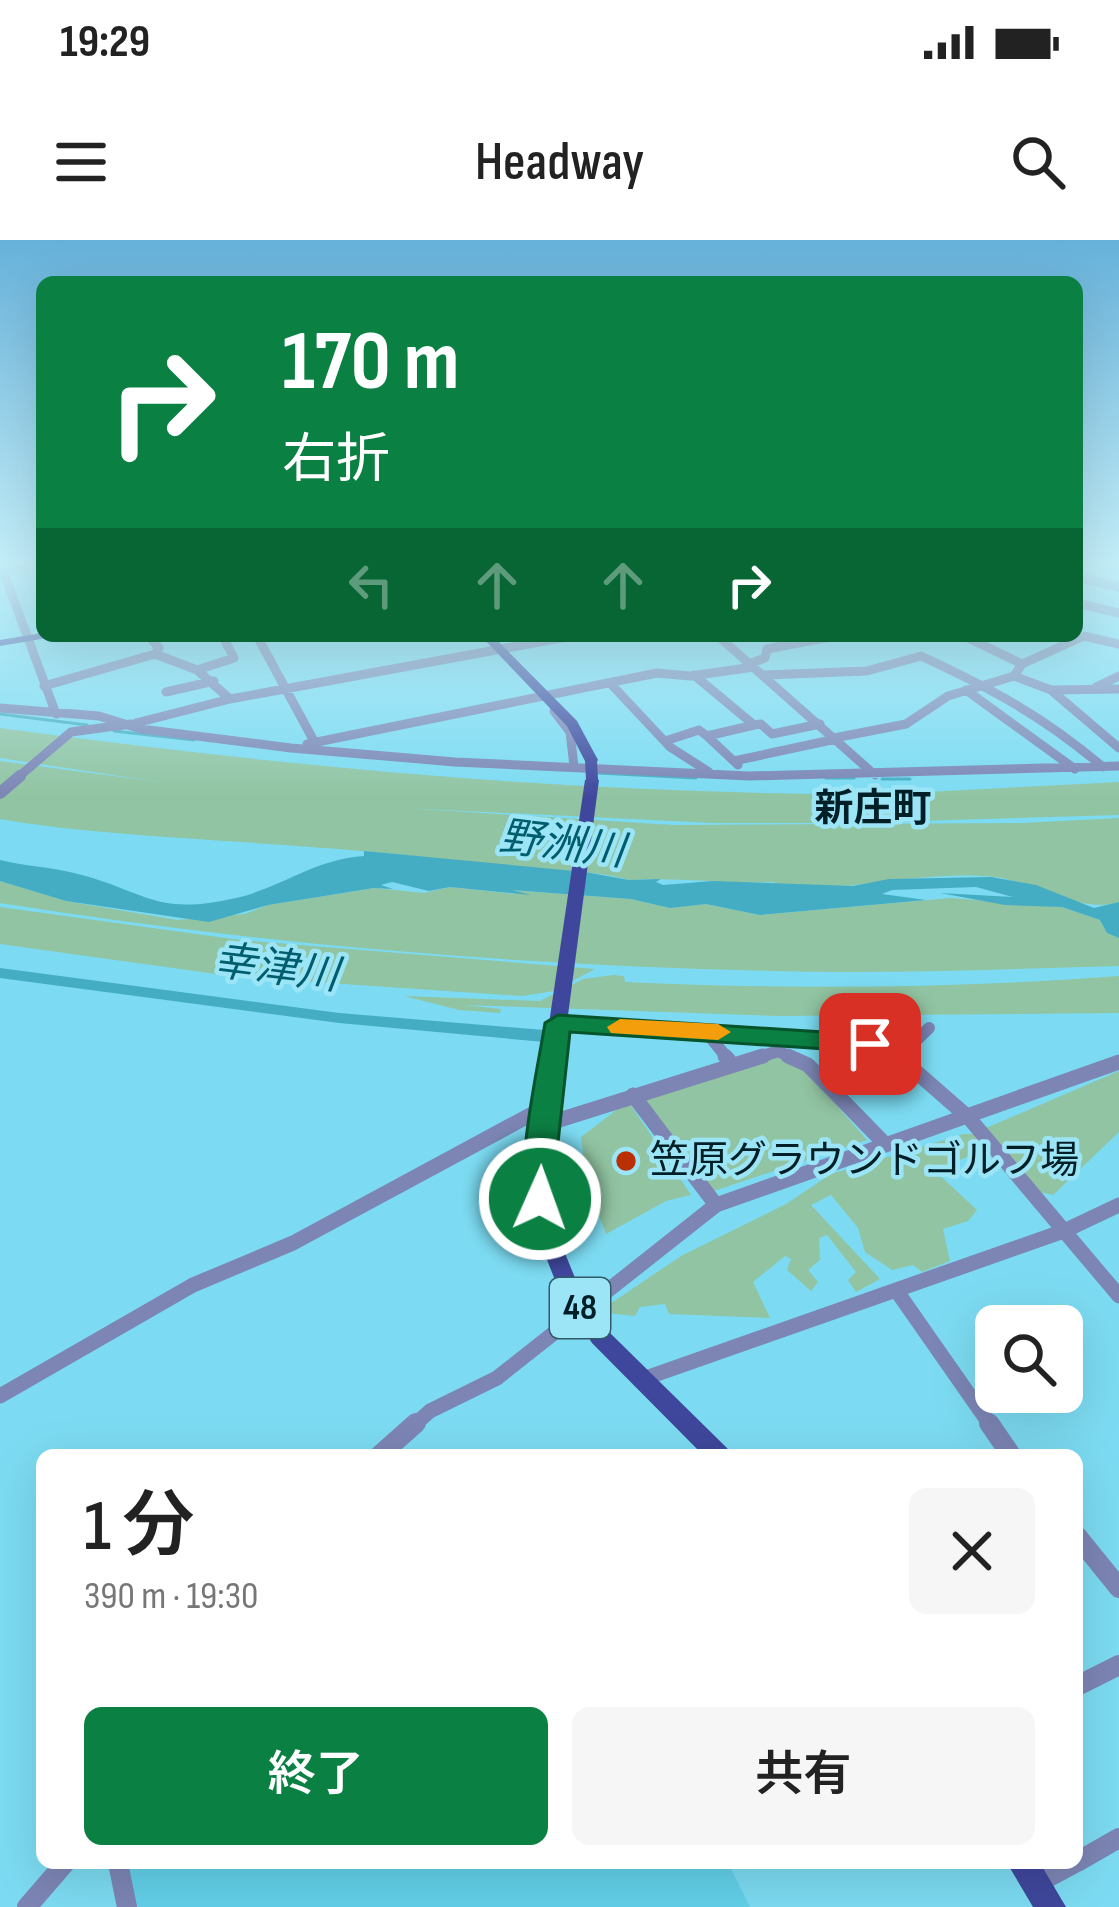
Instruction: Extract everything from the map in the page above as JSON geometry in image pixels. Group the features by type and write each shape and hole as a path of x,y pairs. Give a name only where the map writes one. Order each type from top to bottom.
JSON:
{"main road":[{"name":"48","path":"493,643 574,724 591,760 553,1056 550,1117 539,1167 545,1229 580,1308 640,1380 713,1449"}],"street":[{"path":"27,643 56,714"},
{"path":"154,643 159,648 155,654"},
{"path":"197,670 234,658 226,643"},
{"path":"260,643 315,742"},
{"path":"116,724 537,643"},
{"path":"726,643 875,775"},
{"path":"291,748 670,671 694,675 753,665 765,658 767,649 799,643"},
{"path":"978,643 1022,664"},
{"path":"1015,676 1022,664 1069,643"},
{"path":"44,686 155,654 197,670 230,699"},
{"path":"764,675 867,671 921,656 987,683 1049,721 1103,767"},
{"path":"694,675 754,725"},
{"path":"734,761 906,724 937,701 1015,676 1051,690 1119,748"},
{"path":"1091,689 1119,676"},
{"path":"166,692 214,682"},
{"path":"611,684 665,741 713,775"},
{"path":"1051,690 1119,689"},
{"path":"966,690 1075,769"},
{"path":"547,697 546,703 571,732 574,766"},
{"path":"0,793 69,734 206,705"},
{"path":"0,708 99,716 116,724 291,748 713,775 1119,766"},
{"path":"1019,728 1081,715"},
{"path":"707,736 760,724 772,734 820,724"},
{"path":"665,741 699,730 748,776"},
{"path":"688,756 721,749"},
{"path":"558,1023 852,1040 902,1058 969,1118 1119,1296"},
{"path":"826,1084 902,1058 929,1028"},
{"path":"707,1033 731,1063"},
{"path":"0,1396 193,1285 293,1243 532,1114 550,1117 778,1051 798,1058 885,1144"},
{"path":"387,1449 430,1411 497,1378 716,1205 1119,1062"},
{"path":"634,1095 716,1205"},
{"path":"640,1380 1064,1231 1119,1205"},
{"path":"896,1290 1007,1449"},
{"path":"1083,1543 1119,1588"},
{"path":"1083,1683 1119,1665"},
{"path":"1083,1858 1119,1838"},
{"path":"27,1907 59,1869"},
{"path":"119,1869 128,1907"},
{"path":"1037,1885 1064,1869"}],"shaded area":[{"path":"364,851 629,880 661,879 656,882 663,885 713,881 853,886 889,879 991,877 1036,885 1094,908 1119,902 1119,938 1107,933 1100,920 1062,907 1005,905 940,893 1013,897 976,887 892,890 882,894 926,900 760,915 706,904 670,908 631,899 512,890 531,895 450,887 429,891 392,882 381,885 393,889 268,905 209,922 66,901 0,881 0,860 74,873 167,903 208,903 364,856"},
{"path":"124,1869 731,1869 750,1907 133,1907"}],"green space":[{"path":"0,728 418,774 627,788 839,794 848,823 713,823 404,808 673,825 1023,823 1119,818 1119,902 1074,901 995,877 942,876 834,886 629,880 0,819 0,761 159,782 0,758"},
{"path":"1119,782 1119,815 853,823 844,803 850,796"},
{"path":"0,881 66,901 177,920 245,914 268,905 375,888 424,893 450,887 514,894 511,890 631,899 670,908 706,904 760,915 950,898 1062,907 1100,920 1107,933 1119,938 1119,966 815,972 482,958 288,941 0,903"},
{"path":"0,907 240,940 595,969 554,991 522,996 238,977 0,944"},
{"path":"624,976 625,982 812,987 1119,976 1119,1013 778,1016 464,1005 501,1009 500,1013 459,1010 404,996 540,1001 583,979"},
{"path":"779,1055 803,1067 867,1140 711,1192 642,1096"},
{"path":"1119,1071 1119,1132 1053,1195 1040,1192 986,1128"},
{"name":"笠原グラウンドゴルフ場","path":"628,1101 691,1195 666,1201 606,1234 587,1185 581,1137"},
{"path":"964,1134 978,1134 988,1149 934,1170 977,1210 968,1221 943,1229 950,1261 922,1272 913,1265 892,1270 865,1252 858,1228 831,1195 811,1205 880,1279 856,1292 848,1280 856,1272 827,1235 819,1238 820,1260 808,1270 818,1282 811,1291 787,1270 791,1259 785,1256 753,1282 770,1318 669,1314 665,1304 640,1307 635,1316 598,1312 681,1256 786,1204 831,1174"}],"waterway":[{"path":"0,714 87,725"},
{"path":"114,731 194,740"},
{"path":"598,773 696,778"},
{"path":"826,778 854,778"},
{"path":"882,779 910,779"},
{"name":"幸津川","path":"0,973 339,1018 544,1036"}],"slow traffic":[{"path":"620,1027 718,1032"}],"place":[{"name":"笠原グラウンドゴルフ場","path":"626,1161"}],"district":[{"name":"新庄町","path":"873,809"}],"route":[{"path":"540,1199 540,1152 558,1023 870,1044"}],"water label":[{"name":"野洲川","path":"562,845"}]}
